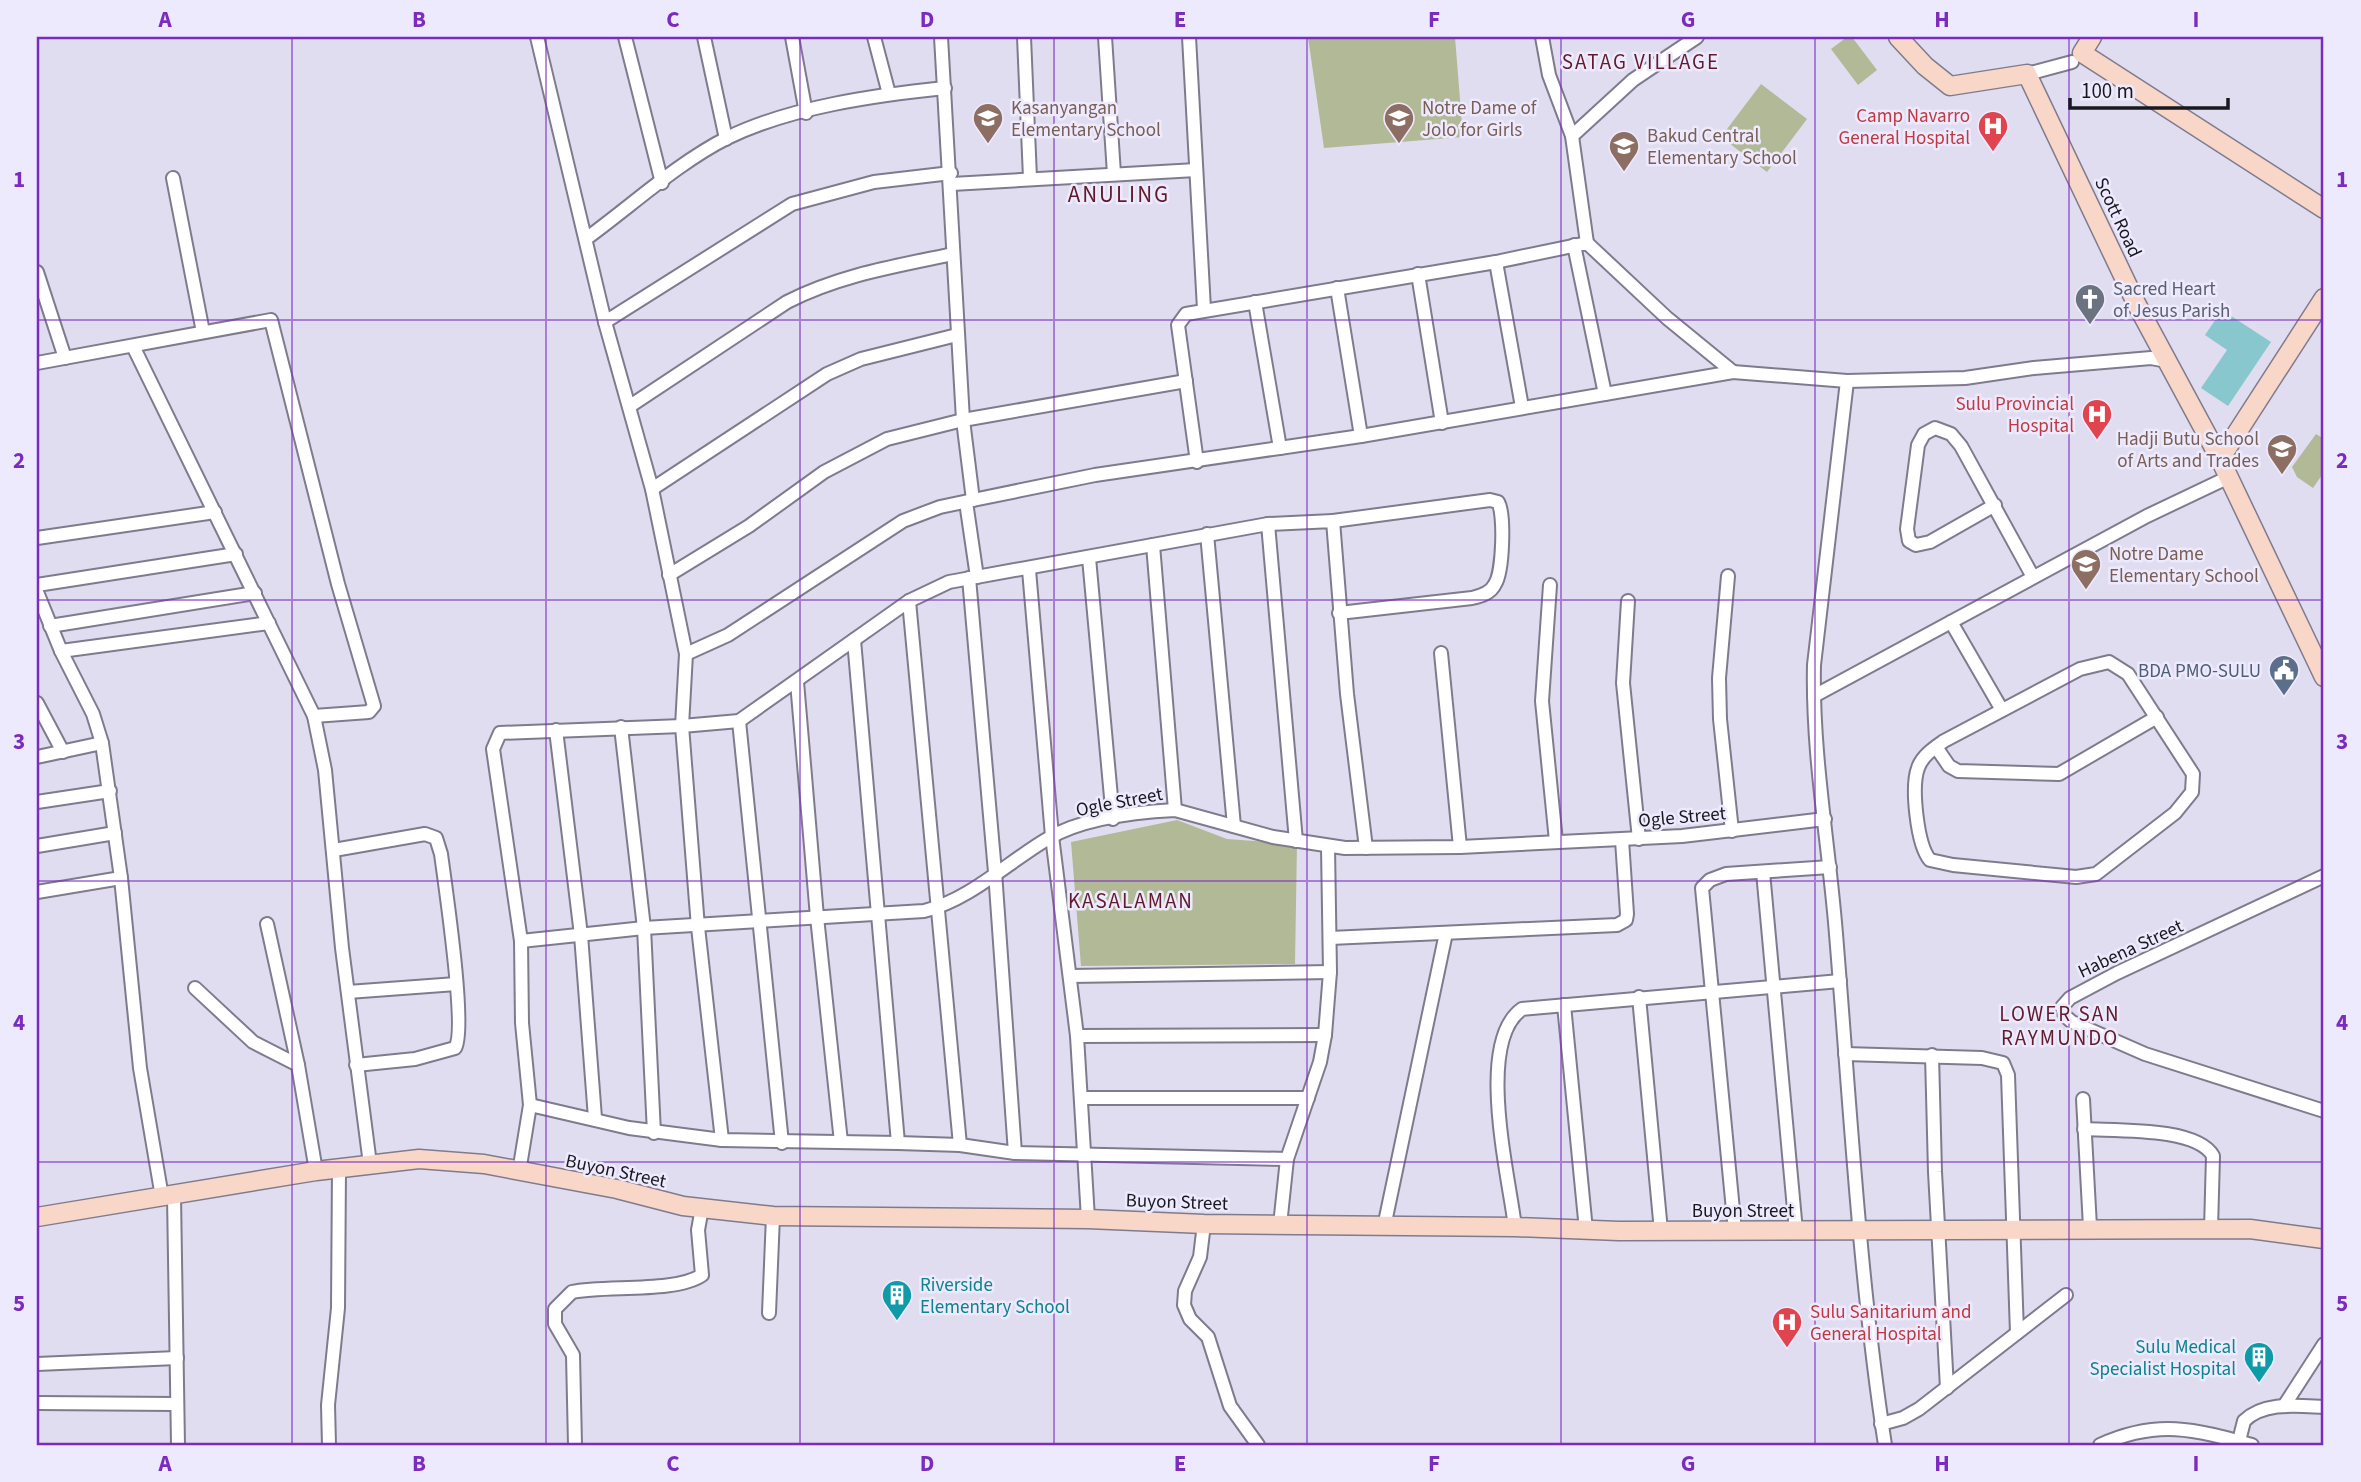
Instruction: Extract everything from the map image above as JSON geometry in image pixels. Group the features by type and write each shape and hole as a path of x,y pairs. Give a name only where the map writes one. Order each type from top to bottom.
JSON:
{"main road":[{"path":"1898,37 1925,66 1950,86 2027,74"},
{"path":"2092,37 2082,53 2324,209"},
{"name":"Scott Road","path":"2027,74 2167,361 2229,477 2324,677"},
{"path":"2220,459 2324,298"},
{"name":"Buyon Street","path":"37,1217 316,1171 419,1160 484,1164 702,1208 773,1216 1088,1219 1204,1224 1661,1231 2090,1227 2269,1230 2324,1240"}],"street":[{"path":"537,37 605,322 652,489 686,654 682,726 698,927 722,1140"},
{"path":"625,37 662,183"},
{"path":"704,37 726,139"},
{"path":"792,37 806,113"},
{"path":"874,37 889,94"},
{"path":"941,37 951,178 962,419 1015,1153"},
{"path":"1024,37 1030,178"},
{"path":"1105,37 1114,174"},
{"path":"1189,37 1204,309"},
{"path":"1542,37 1549,75 1572,136 1580,244 1605,394"},
{"path":"1572,136 1633,80 1697,37"},
{"path":"2027,74 2072,62"},
{"path":"587,238 726,139 806,113 889,94 945,88"},
{"path":"605,322 792,205 874,182 1196,170"},
{"path":"173,178 202,332"},
{"path":"1197,462 1178,323 1185,314 1496,262 1580,244"},
{"path":"1580,244 1733,372"},
{"path":"629,406 787,302 814,288 858,274 953,254"},
{"path":"1496,262 1522,407"},
{"path":"37,272 65,358"},
{"path":"1418,274 1442,423"},
{"path":"1337,288 1362,436"},
{"path":"1255,302 1280,448"},
{"path":"37,363 271,320 312,471 338,584 374,706 369,712 314,716"},
{"path":"652,489 827,374 861,359 957,335"},
{"path":"133,346 314,716 325,770 356,1065 370,1164"},
{"path":"686,654 728,635 903,521 940,507 1095,475 1362,436 1733,372 1847,381 1965,378 2034,368 2151,358 2167,361"},
{"path":"1847,381 1814,665 1814,696 1845,1054 1885,1445"},
{"path":"669,575 749,526 846,459 894,436 962,419 1186,382"},
{"path":"1995,505 1930,542 1916,545 1909,541 1907,529 1916,458 1924,434 1935,428 1953,435 1995,505 2033,577"},
{"path":"1814,696 2033,577 2229,477"},
{"path":"519,1172 530,1105 522,1023 521,941 494,742 497,735 503,732 682,726 739,721 909,601 948,582 1029,570 1268,524 1333,521 1490,500 1498,502 1503,515 1498,578 1494,586 1485,593 1472,598 1339,613"},
{"path":"37,538 215,512"},
{"path":"1333,521 1339,613 1366,848"},
{"path":"1268,524 1296,841"},
{"path":"1207,534 1234,826"},
{"path":"1153,545 1175,810"},
{"path":"37,585 236,554"},
{"path":"1089,558 1113,819"},
{"path":"1029,570 1052,836 1077,1037 1088,1219"},
{"path":"1728,576 1719,678 1732,831"},
{"path":"1550,585 1542,701 1556,841"},
{"path":"37,592 61,651 93,714 102,743 121,878 140,1068 168,1196 177,1358 175,1404 178,1445"},
{"path":"50,626 254,593"},
{"path":"909,601 940,907 960,1145"},
{"path":"1629,601 1623,683 1639,839"},
{"path":"1951,622 2002,710"},
{"path":"61,651 269,623"},
{"path":"854,640 898,1143"},
{"path":"1441,653 1460,847"},
{"path":"2109,662 2128,674 2157,717 2193,774 2192,792 2175,813 2135,847 2101,872 2087,877 1952,866 1930,860 1920,841 1916,781 1920,763 1936,747 2002,710 2080,669 2109,662"},
{"path":"797,682 817,917 841,1142"},
{"path":"37,703 63,752"},
{"path":"1936,747 1949,765 1958,771 2059,774 2157,717"},
{"path":"739,721 782,1143"},
{"path":"621,727 644,928 654,1133"},
{"path":"556,730 581,935 594,1118"},
{"path":"37,757 102,743"},
{"path":"37,802 110,792"},
{"name":"Ogle Street","path":"521,941 644,928 698,927 940,907 1052,836 1082,825 1175,810 1296,841 1328,847 1366,848 1639,839 1825,819"},
{"path":"37,846 115,833"},
{"path":"334,850 425,834 436,838 442,854 456,984 460,1034 455,1048 415,1059 356,1065"},
{"path":"1330,938 1622,923 1627,914 1622,839"},
{"path":"1280,1225 1287,1159 1308,1098 1325,1035 1330,972 1328,847"},
{"path":"1735,1231 1702,888 1710,880 1726,874 1830,867"},
{"path":"1763,872 1796,1231"},
{"name":"Habena Street","path":"2324,876 2105,979 2070,998 2062,1007 2065,1016 2072,1022 2145,1054 2324,1111"},
{"path":"37,892 121,878"},
{"path":"267,924 298,1065 316,1171"},
{"path":"1384,1227 1446,933"},
{"path":"1070,976 1330,972"},
{"path":"1515,1227 1499,1112 1499,1065 1505,1032 1514,1015 1522,1009 1840,981"},
{"path":"348,992 456,984"},
{"path":"195,988 253,1042 298,1065"},
{"path":"1639,997 1661,1231"},
{"path":"1564,1005 1586,1230"},
{"path":"1077,1037 1325,1035"},
{"path":"1845,1054 1932,1055 1999,1060 2006,1068 2017,1333"},
{"path":"1932,1055 1947,1388"},
{"path":"1081,1098 1308,1098"},
{"path":"2083,1099 2090,1227"},
{"path":"530,1105 654,1133 722,1140 960,1145 1015,1153 1287,1159"},
{"path":"2084,1129 2186,1138 2208,1147 2213,1156 2211,1229"},
{"path":"329,1445 328,1405 338,1308 339,1169"},
{"path":"575,1445 573,1355 555,1324 555,1309 572,1292 658,1285 695,1279 702,1275 698,1230 702,1208"},
{"path":"769,1312 773,1216"},
{"path":"1204,1224 1200,1257 1185,1291 1184,1305 1190,1319 1208,1338 1230,1406 1258,1445"},
{"path":"1881,1424 1903,1418 1947,1388 2066,1295"},
{"path":"2284,1406 2324,1344"},
{"path":"37,1364 177,1358"},
{"path":"37,1403 175,1404"},
{"path":"2238,1441 2241,1426 2249,1416 2284,1406 2324,1407"},
{"path":"2101,1445 2134,1432 2171,1427 2194,1429 2252,1445"}],"shaded area":[{"path":"1308,37 1455,37 1463,137 1324,148"},
{"path":"1847,37 1852,37 1877,70 1858,85 1831,49"},
{"path":"1761,84 1807,119 1767,172 1721,137"},
{"path":"2222,310 2271,342 2228,406 2201,388 2227,350 2205,335"},
{"path":"2316,434 2324,439 2324,472 2313,488 2297,477 2292,467"},
{"path":"1177,820 1227,839 1297,844 1295,964 1081,966 1071,842"}],"place":[{"name":"Kasanyangan Elementary School","path":"988,145"},
{"name":"Notre Dame of Jolo for Girls","path":"1399,145"},
{"name":"Camp Navarro General Hospital","path":"1993,153"},
{"name":"Bakud Central Elementary School","path":"1624,173"},
{"name":"Sacred Heart of Jesus Parish","path":"2090,326"},
{"name":"Sulu Provincial Hospital","path":"2097,441"},
{"name":"Hadji Butu School of Arts and Trades","path":"2282,476"},
{"name":"Notre Dame Elementary School","path":"2086,591"},
{"name":"BDA PMO-SULU","path":"2284,697"},
{"name":"Riverside Elementary School","path":"897,1322"},
{"name":"Sulu Sanitarium and General Hospital","path":"1787,1349"},
{"name":"Sulu Medical Specialist Hospital","path":"2259,1384"}],"district":[{"name":"SATAG VILLAGE","path":"1641,62"},
{"name":"ANULING","path":"1119,194"},
{"name":"KASALAMAN","path":"1131,901"},
{"name":"LOWER SAN RAYMUNDO","path":"2060,1026"}]}
